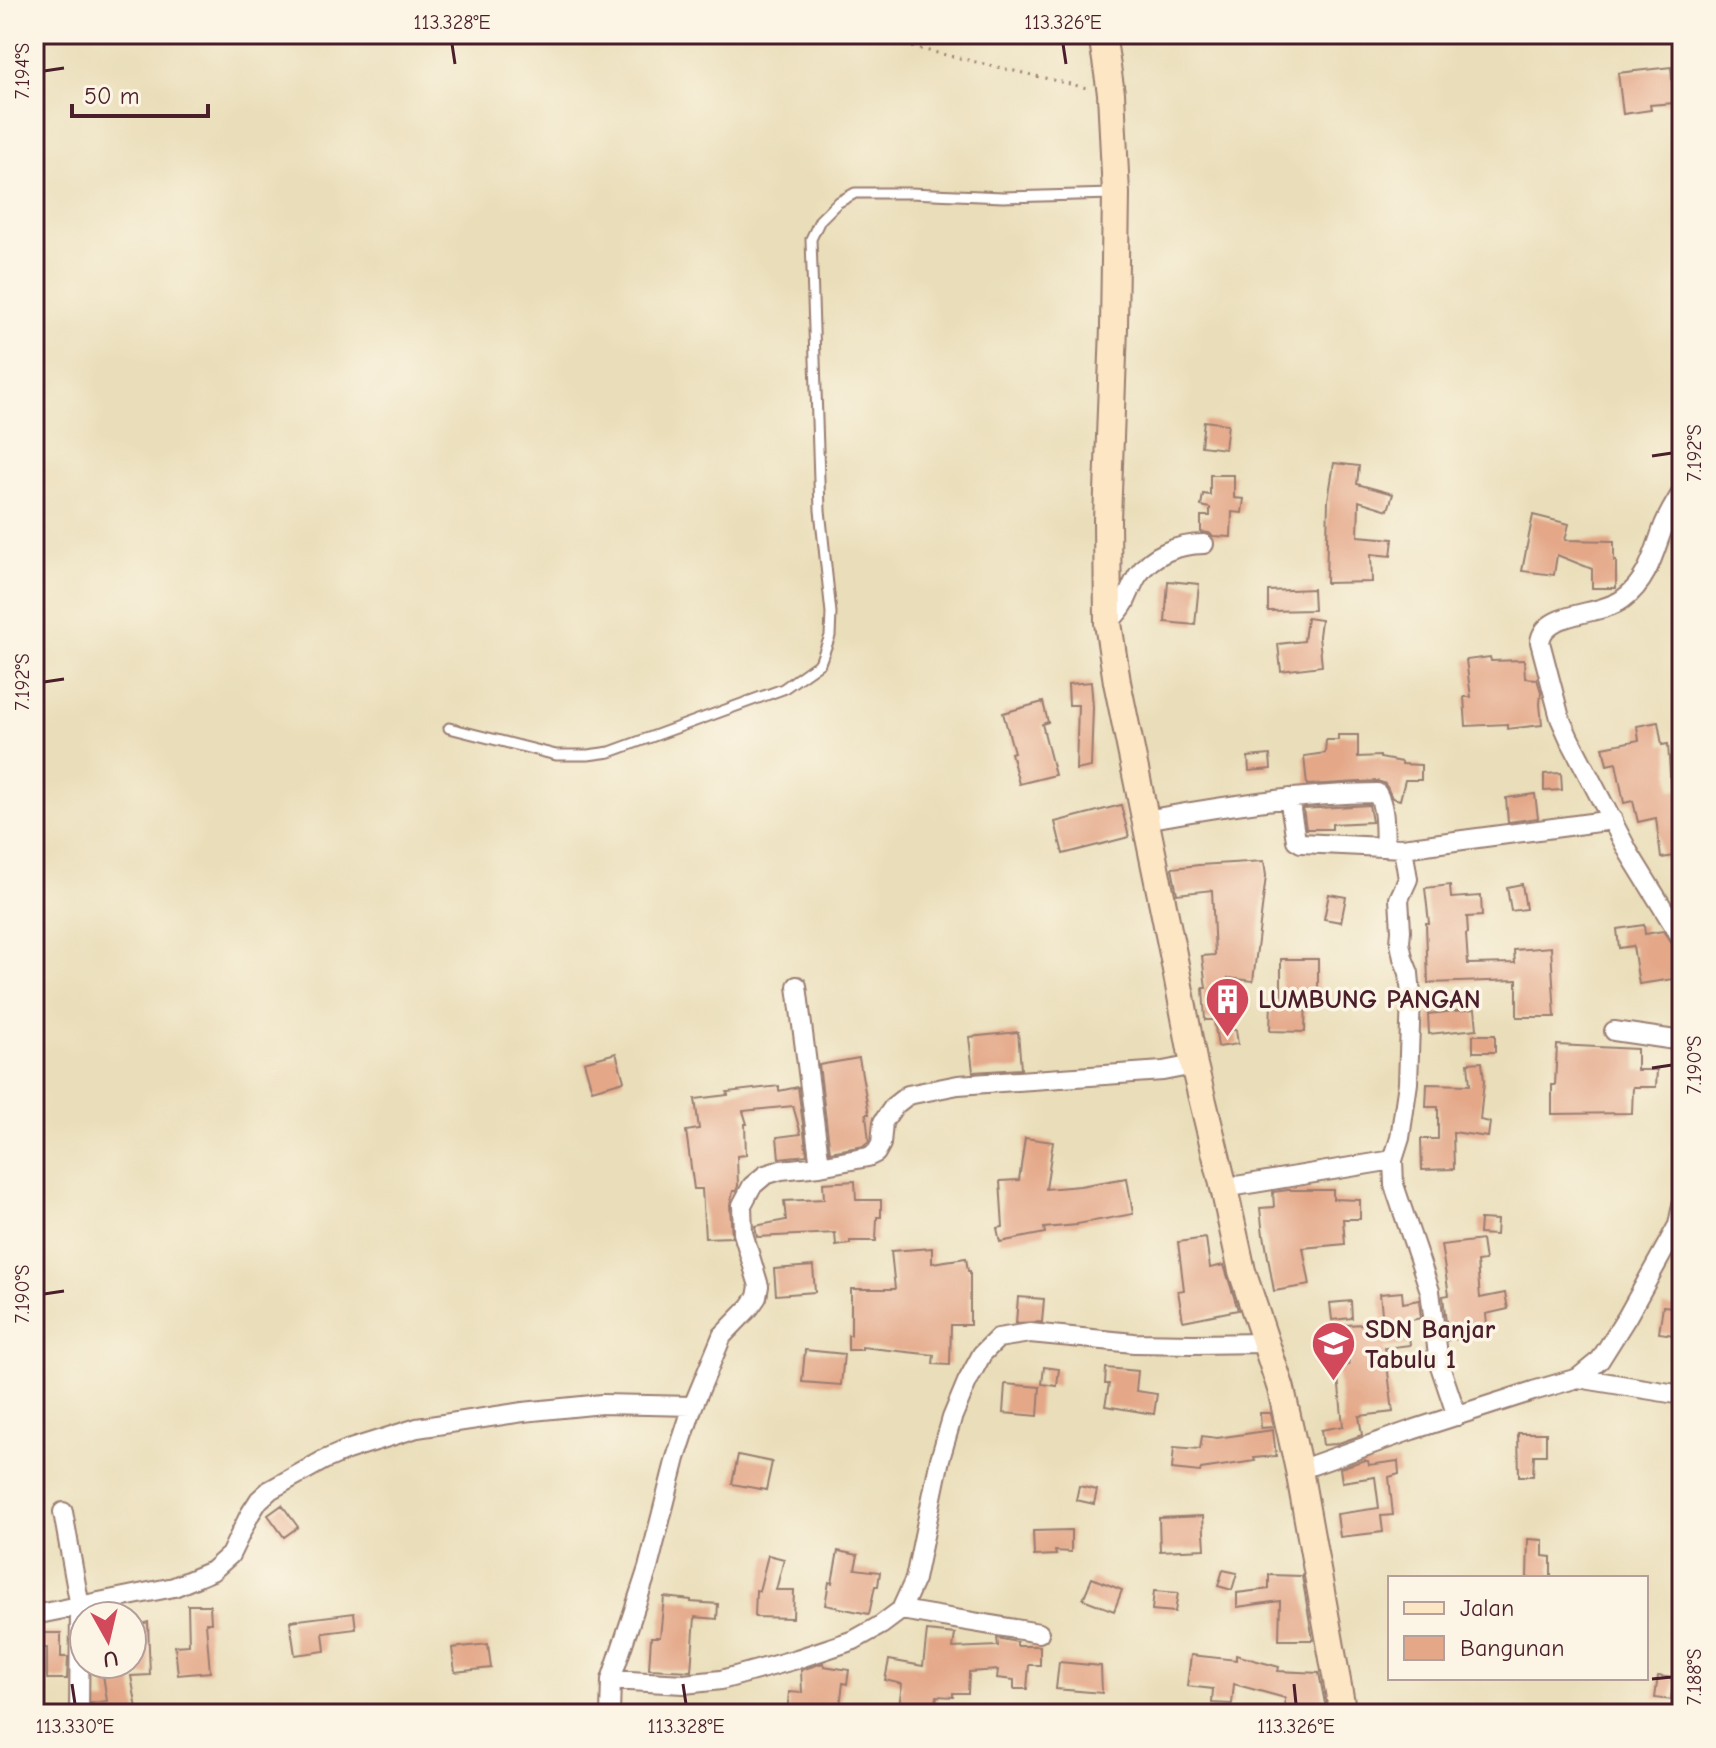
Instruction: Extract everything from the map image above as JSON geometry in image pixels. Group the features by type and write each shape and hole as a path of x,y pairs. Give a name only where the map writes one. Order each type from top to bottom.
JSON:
{"street":[{"path":"1102,34 1111,93 1116,194 1107,520 1108,623 1117,682 1194,1065 1242,1271 1281,1389 1299,1470 1343,1714"},
{"path":"1682,492 1666,521 1650,566 1635,589 1605,609 1550,623 1541,634 1541,651 1560,718 1629,853 1682,939"},
{"path":"1108,623 1123,606 1135,578 1145,565 1187,544 1204,544"},
{"path":"1146,820 1317,795 1380,795 1394,848 1408,879 1399,899 1400,943 1409,973 1411,996 1408,1083 1400,1138 1393,1160 1394,1185 1430,1291 1439,1363 1457,1416"},
{"path":"1289,798 1294,837 1298,842 1394,848 1613,820"},
{"path":"797,986 820,1166"},
{"path":"1614,1031 1682,1041"},
{"path":"610,1714 611,1680 648,1568 676,1458 693,1406 722,1336 757,1297 759,1286 743,1233 742,1205 752,1186 765,1175 781,1170 820,1166 876,1153 881,1144 883,1122 894,1106 908,1095 958,1085 1163,1071 1194,1065"},
{"path":"1224,1188 1393,1160"},
{"path":"1299,1470 1578,1378 1600,1360 1627,1317 1678,1225 1681,1209"},
{"path":"611,1680 684,1684 721,1680 854,1640 901,1610 915,1579 940,1459 952,1418 982,1354 998,1338 1030,1333 1134,1343 1266,1343"},
{"path":"1578,1378 1682,1395"},
{"path":"113,1600 174,1587 212,1571 230,1555 250,1514 270,1490 347,1450 417,1428 523,1412 602,1404 693,1406"},
{"path":"63,1512 79,1600"},
{"path":"34,1615 68,1609"},
{"path":"901,1610 1039,1633"},
{"path":"79,1680 79,1714"}],"lane":[{"path":"449,728 556,755 610,752 783,689 820,663 830,636 831,613 820,510 811,239 820,220 837,203 855,193 1003,197 1116,194"}],"path":[{"path":"866,34 1111,93"}],"building":[{"path":"1671,67 1674,103 1650,105 1651,110 1623,114 1618,73"},
{"path":"1204,421 1228,424 1225,449 1201,446"},
{"path":"1334,463 1359,466 1357,484 1393,494 1388,510 1359,501 1358,536 1393,539 1391,556 1371,554 1372,582 1326,583 1328,500"},
{"path":"1210,475 1234,475 1234,498 1244,499 1242,513 1232,512 1231,537 1201,532 1201,516 1210,516 1210,508 1201,506 1203,494 1210,495"},
{"path":"1533,515 1569,524 1565,540 1614,541 1616,588 1592,588 1592,569 1557,555 1554,575 1522,571"},
{"path":"1168,581 1199,584 1195,625 1165,622"},
{"path":"1313,589 1314,610 1268,611 1268,591"},
{"path":"1307,618 1321,620 1322,666 1281,671 1278,644 1304,641"},
{"path":"1490,657 1491,661 1524,660 1525,678 1537,679 1541,692 1542,725 1507,729 1507,724 1466,726 1464,697 1471,697 1466,660"},
{"path":"1091,682 1091,767 1076,770 1078,705 1069,705 1068,684"},
{"path":"1043,702 1048,722 1042,724 1055,775 1019,784 1003,713"},
{"path":"1658,722 1662,745 1668,744 1671,790 1682,789 1682,855 1661,858 1656,818 1638,822 1633,801 1624,803 1616,763 1607,765 1603,747 1639,740 1637,726"},
{"path":"1338,735 1358,735 1358,757 1380,756 1402,764 1421,765 1421,780 1405,780 1400,800 1392,798 1384,783 1377,781 1307,785 1304,756 1325,753 1326,740 1338,740"},
{"path":"1270,755 1271,769 1249,771 1248,757"},
{"path":"1561,773 1562,790 1544,791 1544,774"},
{"path":"1535,794 1538,818 1508,822 1506,798"},
{"path":"1121,805 1129,837 1063,854 1055,822"},
{"path":"1369,805 1372,822 1332,824 1332,829 1306,829 1303,809"},
{"path":"1264,861 1266,876 1253,981 1228,978 1233,1030 1236,1030 1238,1044 1218,1047 1214,1020 1205,1020 1203,988 1206,988 1202,956 1215,955 1212,890 1177,894 1172,868"},
{"path":"1522,884 1526,909 1511,911 1507,887"},
{"path":"1450,885 1451,898 1481,896 1482,916 1467,917 1468,964 1515,963 1514,950 1551,947 1555,1017 1517,1017 1517,980 1428,983 1426,923 1429,923 1425,888"},
{"path":"1329,894 1346,897 1341,922 1324,919"},
{"path":"1644,925 1645,934 1663,931 1675,948 1680,978 1639,984 1633,946 1619,948 1617,929"},
{"path":"1281,959 1318,959 1318,997 1306,994 1305,1032 1270,1031 1271,1001 1281,1001"},
{"path":"1475,1009 1477,1029 1429,1034 1428,1014"},
{"path":"1018,1032 1021,1069 973,1072 969,1037"},
{"path":"1473,1035 1495,1035 1495,1052 1473,1052"},
{"path":"1557,1045 1637,1049 1637,1070 1657,1070 1656,1087 1633,1087 1632,1113 1552,1114"},
{"path":"616,1053 624,1081 592,1090 584,1062"},
{"path":"859,1058 869,1114 866,1114 869,1142 864,1146 830,1152 819,1065"},
{"path":"1482,1062 1484,1081 1480,1120 1490,1122 1488,1137 1453,1132 1454,1169 1422,1170 1421,1139 1438,1139 1438,1107 1426,1107 1427,1084 1470,1085 1468,1063"},
{"path":"779,1086 779,1091 798,1087 807,1155 779,1158 777,1137 801,1134 793,1106 743,1111 747,1124 746,1155 737,1156 738,1186 733,1191 730,1205 732,1237 705,1238 702,1189 694,1189 686,1131 699,1129 695,1099"},
{"path":"1025,1138 1053,1142 1046,1189 1127,1178 1133,1214 1044,1228 1045,1233 1000,1242 997,1228 1003,1227 1000,1181 1019,1180"},
{"path":"855,1181 856,1200 881,1200 876,1241 850,1241 850,1244 836,1246 835,1233 757,1237 755,1226 786,1220 784,1201 824,1199 823,1183"},
{"path":"1333,1190 1333,1199 1360,1200 1360,1219 1343,1219 1345,1244 1303,1248 1310,1285 1274,1291 1260,1208 1274,1207 1273,1192"},
{"path":"1480,1219 1497,1220 1496,1235 1479,1234"},
{"path":"1206,1238 1210,1268 1224,1265 1238,1310 1183,1321 1178,1291 1184,1290 1178,1242"},
{"path":"1482,1240 1485,1261 1477,1262 1480,1298 1505,1293 1508,1309 1486,1314 1488,1336 1448,1340 1443,1296 1449,1295 1441,1245"},
{"path":"932,1248 932,1263 966,1258 970,1271 970,1325 951,1325 950,1365 933,1364 934,1355 862,1347 862,1350 848,1350 851,1289 895,1289 891,1251"},
{"path":"813,1266 815,1292 776,1295 774,1269"},
{"path":"1402,1292 1403,1303 1419,1300 1421,1318 1407,1321 1410,1345 1385,1348 1393,1412 1359,1416 1362,1435 1323,1445 1321,1430 1343,1426 1337,1367 1349,1365 1346,1325 1383,1323 1380,1294"},
{"path":"1018,1297 1044,1299 1042,1322 1016,1323"},
{"path":"1351,1301 1352,1318 1332,1320 1330,1303"},
{"path":"1663,1306 1682,1308 1682,1336 1659,1333"},
{"path":"805,1350 844,1354 841,1385 802,1382"},
{"path":"1044,1367 1059,1369 1057,1386 1042,1384"},
{"path":"1106,1368 1138,1371 1136,1391 1157,1394 1154,1414 1105,1406 1109,1384 1105,1384"},
{"path":"1005,1384 1040,1387 1038,1416 1003,1413"},
{"path":"1260,1413 1270,1413 1273,1427 1261,1428"},
{"path":"1273,1430 1276,1456 1201,1469 1200,1472 1172,1469 1174,1447 1200,1449 1202,1436 1217,1438"},
{"path":"1518,1433 1546,1433 1546,1455 1534,1455 1533,1476 1519,1476"},
{"path":"738,1455 772,1462 766,1490 732,1484"},
{"path":"1365,1460 1369,1465 1398,1461 1399,1474 1389,1477 1393,1515 1381,1516 1383,1532 1340,1537 1337,1514 1379,1508 1375,1477 1342,1482 1340,1468"},
{"path":"1079,1486 1097,1490 1094,1504 1076,1500"},
{"path":"282,1505 298,1527 284,1537 268,1515"},
{"path":"1203,1516 1205,1549 1160,1551 1159,1518"},
{"path":"1071,1530 1071,1552 1055,1551 1056,1555 1034,1556 1033,1531"},
{"path":"1528,1539 1543,1540 1543,1556 1551,1557 1551,1576 1527,1576"},
{"path":"838,1551 858,1555 855,1569 880,1572 869,1614 825,1605"},
{"path":"768,1555 784,1559 776,1590 794,1590 793,1618 755,1617 756,1590 759,1591"},
{"path":"1223,1570 1237,1573 1232,1590 1218,1586"},
{"path":"1269,1575 1302,1576 1313,1640 1279,1640 1280,1601 1237,1607 1237,1593 1269,1589"},
{"path":"1092,1578 1122,1590 1114,1611 1083,1599"},
{"path":"1154,1591 1178,1593 1175,1612 1152,1610"},
{"path":"664,1597 718,1604 717,1619 695,1617 691,1671 649,1669 651,1637 660,1637"},
{"path":"188,1605 210,1605 211,1623 206,1623 210,1672 178,1675 175,1646 189,1645"},
{"path":"354,1613 356,1629 323,1633 325,1651 295,1655 290,1621"},
{"path":"148,1622 150,1675 148,1675"},
{"path":"927,1631 955,1634 953,1648 998,1646 997,1638 1017,1642 1017,1646 1040,1646 1040,1665 1029,1665 1027,1689 1014,1689 1014,1680 997,1678 998,1670 969,1672 968,1693 953,1693 953,1697 937,1696 934,1714 898,1714 902,1684 885,1680 889,1660 923,1666"},
{"path":"38,1633 61,1633 61,1657 68,1657 67,1679 47,1679 47,1648 38,1648"},
{"path":"488,1644 491,1668 455,1672 452,1648"},
{"path":"1191,1655 1236,1660 1236,1655 1279,1667 1278,1671 1319,1673 1327,1714 1285,1714 1285,1698 1234,1684 1232,1704 1212,1703 1213,1689 1187,1686"},
{"path":"1059,1662 1101,1666 1102,1693 1056,1689"},
{"path":"823,1663 824,1666 849,1670 847,1684 843,1683 839,1714 787,1714 789,1692 802,1693 801,1670"},
{"path":"1658,1676 1674,1678 1671,1700 1655,1698"},
{"path":"104,1680 132,1680 138,1714 91,1714 91,1703 107,1701"}],"place":[{"name":"LUMBUNG PANGAN","path":"1227,1038"},
{"name":"SDN Banjar Tabulu 1","path":"1334,1383"}]}
